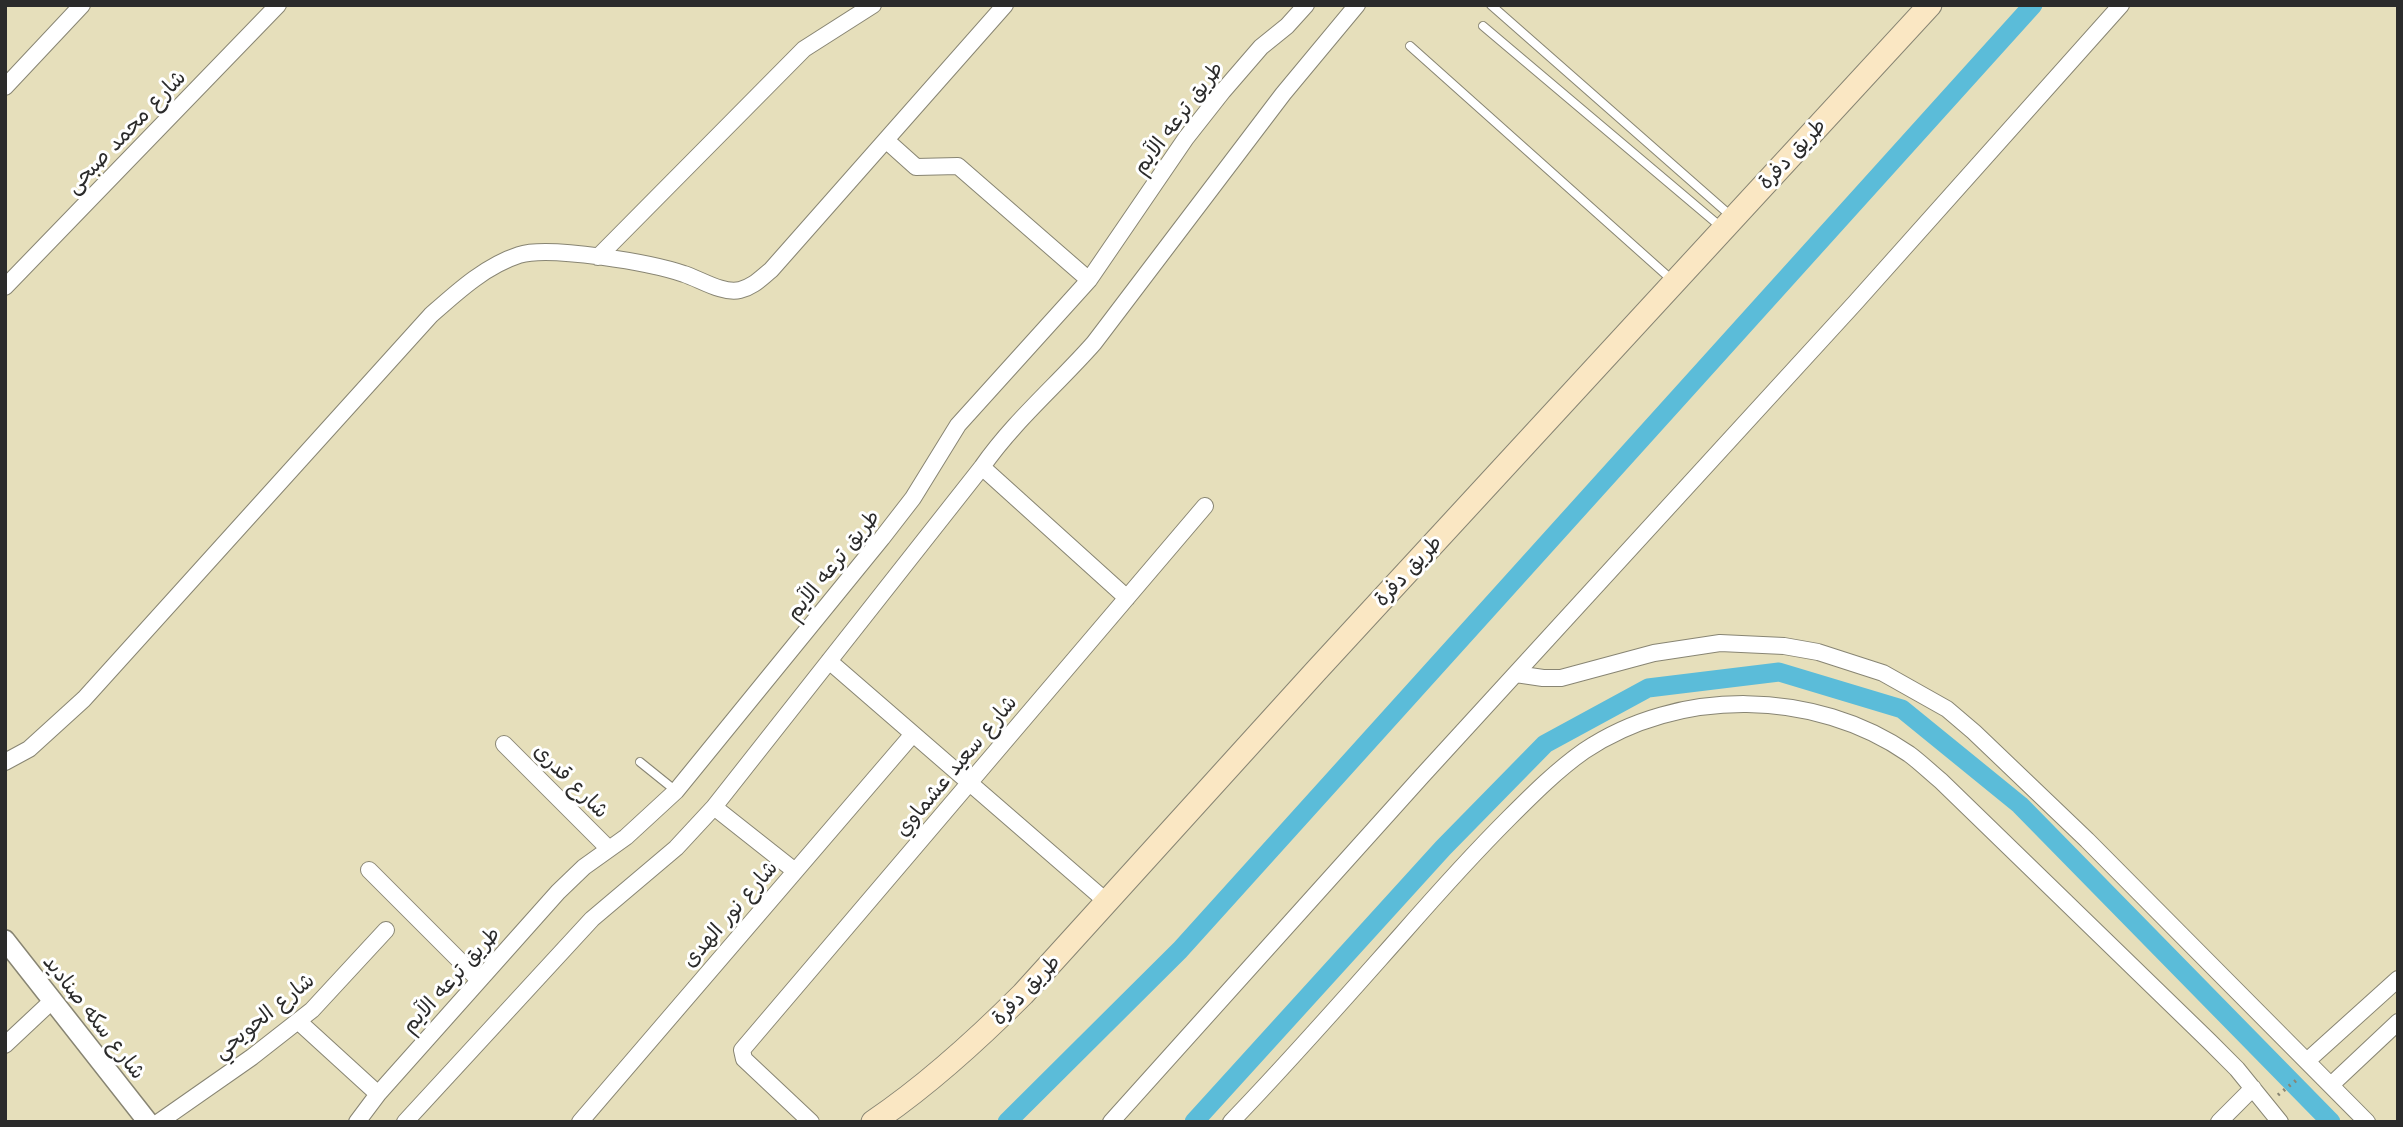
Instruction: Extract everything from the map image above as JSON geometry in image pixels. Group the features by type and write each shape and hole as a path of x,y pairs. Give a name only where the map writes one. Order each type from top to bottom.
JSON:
{"main road":[{"name":"طريق دفرة","path":"873,1122 981,1036 1048,967 1316,671 1930,5"}],"street":[{"path":"5,88 82,5"},
{"name":"شارع محمد صبحى","path":"5,288 278,5"},
{"path":"598,257 804,49 873,5"},
{"path":"5,762 30,749 84,699 431,315 472,279 520,254 564,252 681,273 721,288 738,291 754,285 771,270 887,141 1004,5"},
{"name":"طريق ترعه الآيم","path":"357,1122 378,1094 558,891 608,848 626,837 676,790 913,498 958,425 1089,280 1186,138 1223,90 1261,47 1287,26 1306,5"},
{"path":"405,1122 592,919 676,848 714,807 982,467 1001,439 1094,343 1283,93 1357,5"},
{"path":"1111,1122 1846,313 2121,5"},
{"path":"887,141 916,167 958,166 1089,280"},
{"path":"982,467 1127,598"},
{"name":"شارع سعيد عشماوي","path":"811,1122 744,1059 742,1050 1205,506"},
{"path":"1516,674 1561,678 1654,653 1720,643 1784,646 1818,652 1883,673 1947,709 1974,732 2087,840 2367,1122"},
{"path":"829,661 1107,902"},
{"path":"1231,1122 1473,854 1553,775 1586,750 1617,733 1669,712 1719,703 1772,705 1823,715 1869,732 1909,754 1941,781 2218,1050 2253,1088 2269,1115"},
{"name":"شارع نور الهدى","path":"580,1122 913,734"},
{"name":"شارع قدرى","path":"504,744 608,848"},
{"path":"714,807 795,871"},
{"path":"369,870 478,980"},
{"name":"شارع الحويحي","path":"159,1122 253,1057 312,1010 386,930"},
{"name":"شارع سكه صناديد","path":"5,940 148,1122"},
{"path":"2310,1064 2398,979"},
{"path":"5,1045 52,1000"},
{"path":"298,1021 378,1094"},
{"path":"2331,1085 2398,1022"},
{"path":"2218,1122 2253,1088"}],"lane":[{"path":"1491,5 1728,224"},
{"path":"1483,26 1728,224"},
{"path":"1410,46 1675,282"},
{"path":"640,762 676,790"}],"path":[{"path":"2269,1115 2310,1064"}],"waterway":[{"path":"1007,1122 1180,950 2033,5"},
{"path":"1194,1122 1443,848 1545,744 1648,688 1779,672 1902,709 2020,805 2331,1122"}]}
